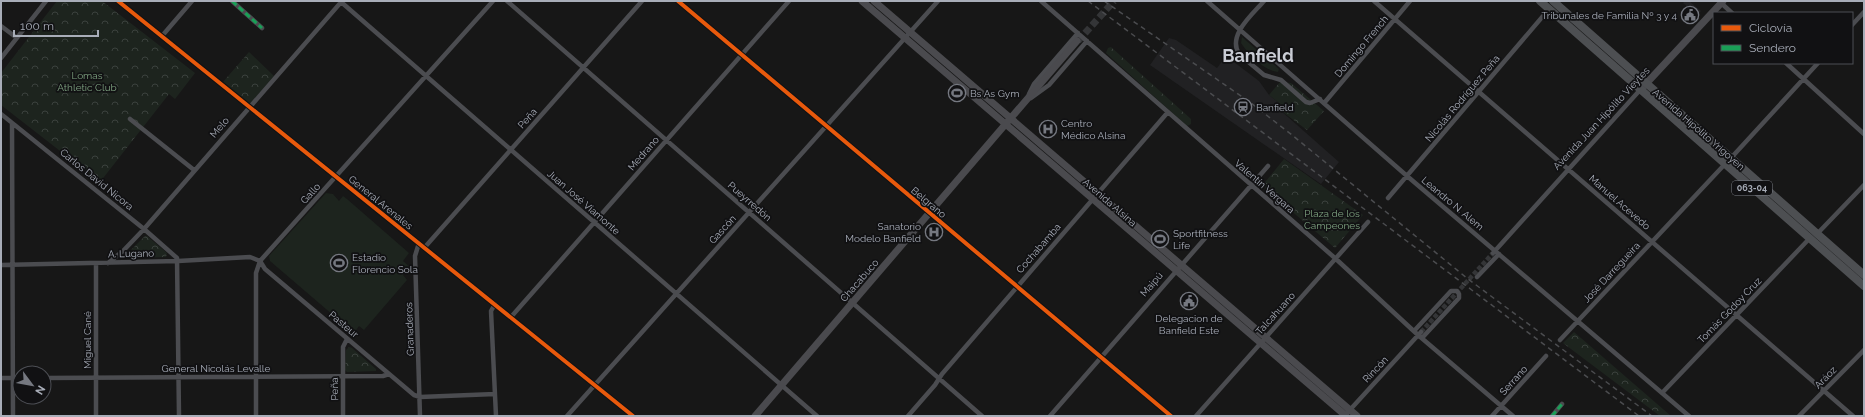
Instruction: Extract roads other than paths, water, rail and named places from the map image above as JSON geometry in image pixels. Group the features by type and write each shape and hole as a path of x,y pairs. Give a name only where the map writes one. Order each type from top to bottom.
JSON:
{"main road":[{"name":"Avenida Alsina","path":"862,1 1005,125 1094,196 1346,414 1357,416"},
{"name":"Avenida Alsina","path":"874,1 1011,119 1094,196"},
{"name":"Avenida Hipólito Yrigoyen","path":"1540,1 1864,286"},
{"name":"Avenida Hipólito Yrigoyen","path":"1555,1 1646,84 1864,275"},
{"name":"Avenida Juan Hipólito Vieytes","path":"1640,90 1721,2"},
{"name":"Chacabuco","path":"755,416 1077,41"}],"street":[{"path":"1,58 46,1"},
{"name":"General Arenales","path":"118,1 496,304 510,317 633,416"},
{"path":"162,36 192,1"},
{"path":"232,1 262,28"},
{"name":"Juan José Viamonte","path":"341,1 817,416"},
{"name":"Melo","path":"108,263 124,251 144,229 341,1"},
{"name":"Gallo","path":"260,261 493,1"},
{"name":"Pueyrredón","path":"506,1 982,416"},
{"name":"Peña","path":"425,247 642,1"},
{"name":"Belgrano","path":"678,1 1171,416"},
{"name":"Medrano","path":"510,317 789,1"},
{"name":"Gascón","path":"567,416 938,1"},
{"name":"Valentín Vergara","path":"1041,1 1513,416"},
{"name":"Leandro N. Alem","path":"1207,1 1323,100 1407,176 1496,253 1688,416"},
{"path":"1264,1 1240,30 1236,46 1239,54 1264,75 1276,78 1306,102 1310,103 1323,100"},
{"name":"Manuel Acevedo","path":"1374,1 1853,416"},
{"name":"Domingo French","path":"1323,100 1410,1"},
{"path":"1721,2 1731,12"},
{"name":"Nicolás Rodríguez Peña","path":"1388,198 1549,9"},
{"path":"1853,24 1864,12"},
{"path":"1,26 16,38"},
{"name":"Chacabuco","path":"1025,103 1034,84 1078,34"},
{"name":"Chacabuco","path":"1025,103 1049,85 1087,41"},
{"path":"1787,64 1864,134"},
{"path":"1731,158 1817,64"},
{"name":"Avenida Juan Hipólito Vieytes","path":"1477,277 1568,169 1640,90"},
{"name":"Cochabamba","path":"908,416 1094,196 1168,112"},
{"name":"Carlos David Nicora","path":"1,114 173,253 178,261"},
{"path":"130,119 194,170"},
{"path":"12,123 13,365"},
{"name":"José Darregueira","path":"1560,340 1725,164"},
{"name":"Maipú","path":"1050,416 1268,166"},
{"path":"1818,234 1864,185"},
{"name":"Talcahuano","path":"1196,416 1368,222"},
{"name":"Tomás Godoy Cruz","path":"1662,393 1809,239"},
{"name":"Granaderos","path":"419,243 415,256 420,416"},
{"name":"A. Lugano","path":"1,265 178,261 250,257 260,261"},
{"path":"178,261 179,416"},
{"path":"256,416 256,273 260,261"},
{"name":"Pasteur","path":"260,261 265,269 388,374 414,395 420,397"},
{"name":"Miguel Cané","path":"96,263 96,416"},
{"path":"1451,291 1458,291 1459,298 1419,334 1451,291"},
{"path":"496,304 491,311 496,416"},
{"name":"Rincón","path":"1346,414 1419,334"},
{"name":"Peña","path":"343,416 343,347 347,339"},
{"name":"Aráoz","path":"1798,416 1864,350"},
{"name":"Serrano","path":"1492,416 1546,356"},
{"name":"General Nicolás Levalle","path":"52,378 383,376 388,374"},
{"path":"1,378 12,378"},
{"path":"420,397 495,394"},
{"path":"1552,416 1562,404"},
{"path":"13,405 13,416"}],"tunnel":[{"path":"1078,41 1114,1"},
{"path":"1421,332 1493,253"}],"railway":[{"path":"1088,1 1639,416"},
{"path":"1104,1 1251,103 1468,279 1652,416"}],"place":[{"name":"Tribunales de Familia Nº 3 y 4","path":"1690,15"},
{"name":"Bs As Gym","path":"957,93"},
{"name":"Banfield","path":"1243,107"},
{"name":"Centro Médico Alsina","path":"1048,129"},
{"name":"Sanatorio Modelo Banfield","path":"934,232"},
{"name":"Sportfitness Life","path":"1160,239"},
{"name":"Estadio Florencio Sola","path":"339,263"},
{"name":"Delegacion de Banfield Este","path":"1189,301"}],"district":[{"name":"Banfield","path":"1258,56"}],"park label":[{"name":"Lomas Athletic Club","path":"87,80"},
{"name":"Plaza de los Campeones","path":"1332,218"}]}
